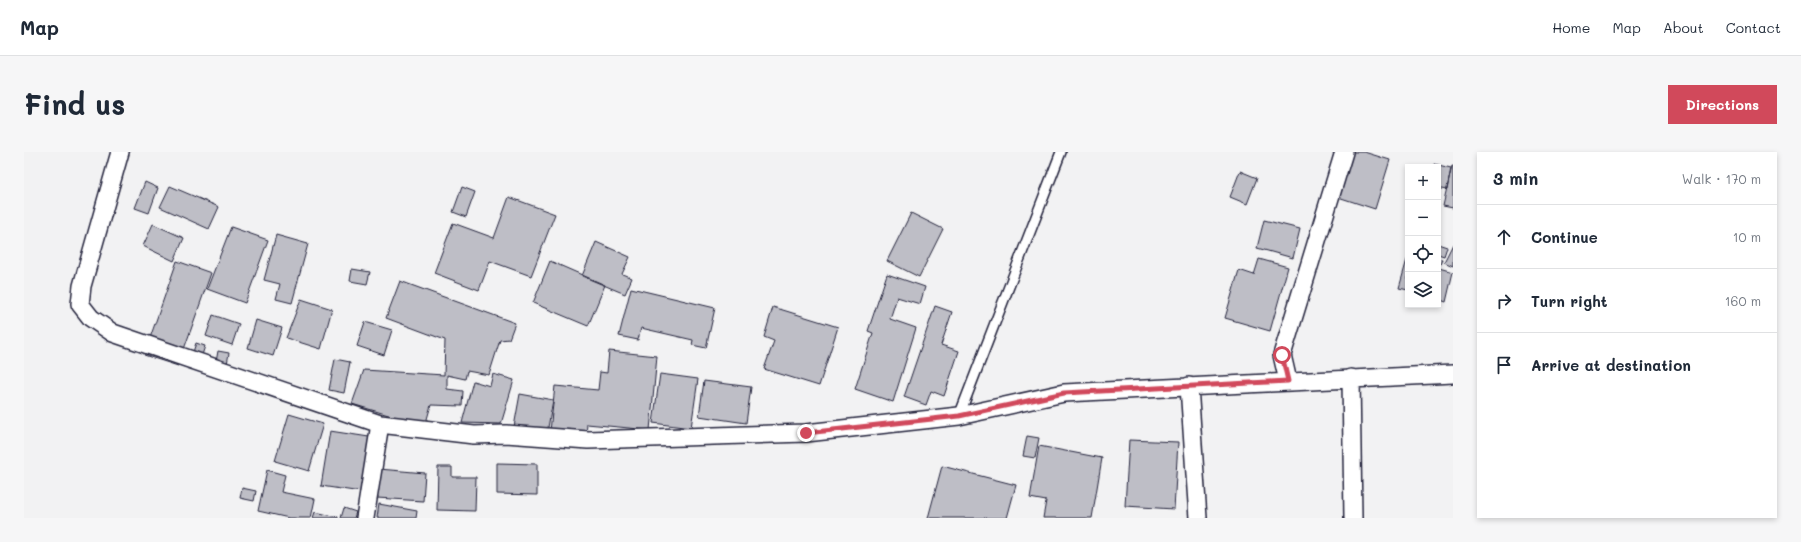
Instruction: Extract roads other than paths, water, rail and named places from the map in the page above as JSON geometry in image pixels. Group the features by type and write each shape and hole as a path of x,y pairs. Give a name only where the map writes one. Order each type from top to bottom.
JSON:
{"street":[{"path":"120,152 82,286 80,304 91,318 113,333 380,424 474,435 506,434 588,440 806,433 959,416 1064,393 1453,374"},
{"path":"1288,381 1282,355 1344,152"},
{"path":"1351,378 1353,518"},
{"path":"1189,386 1198,518"},
{"path":"365,518 380,424"}],"lane":[{"path":"959,416 1061,152"}]}
